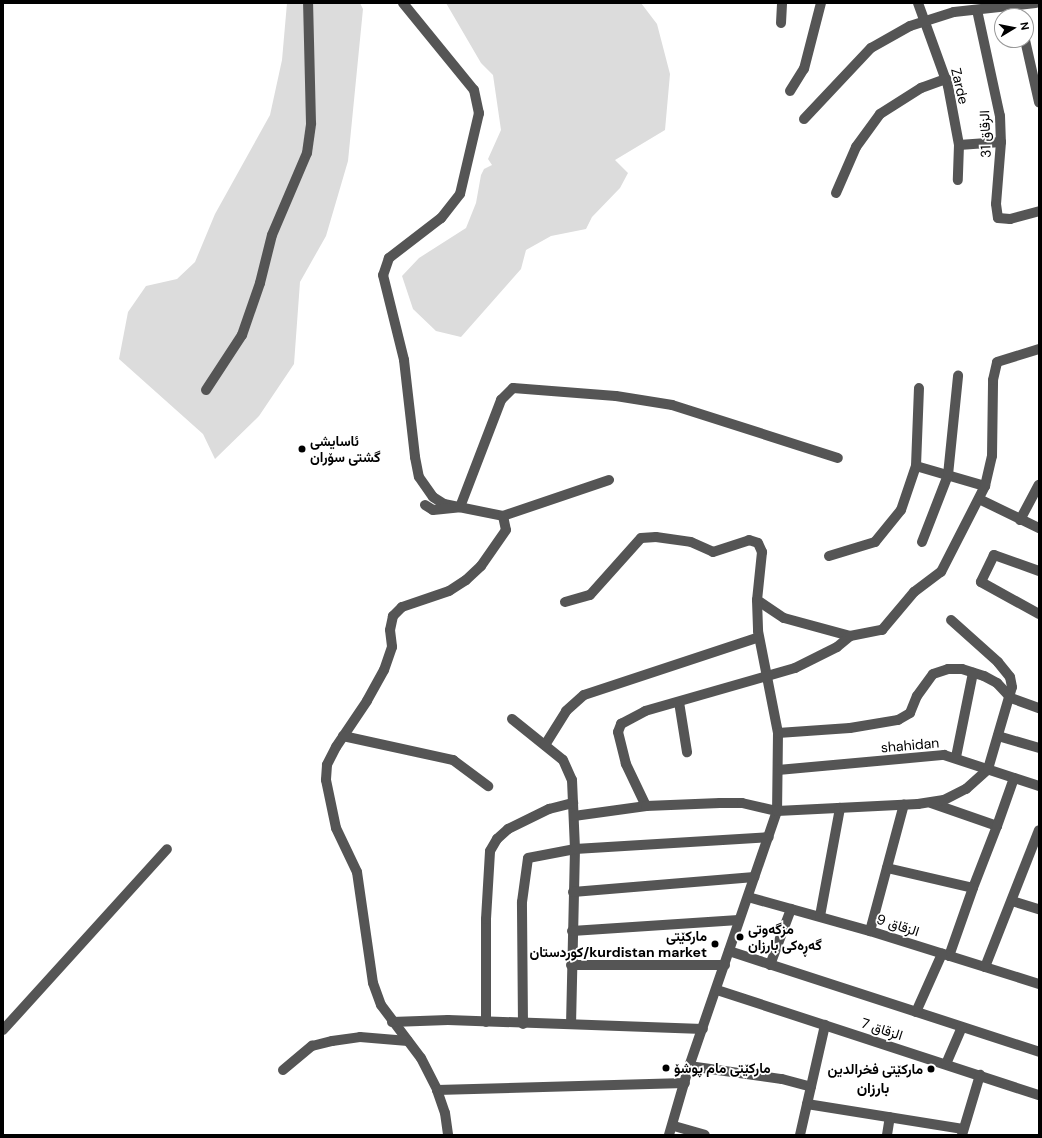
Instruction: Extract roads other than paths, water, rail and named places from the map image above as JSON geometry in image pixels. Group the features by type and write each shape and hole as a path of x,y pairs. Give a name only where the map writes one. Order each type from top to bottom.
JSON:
{"street":[{"path":"206,390 242,335 260,283 272,235 307,153 311,123 308,3"},
{"path":"781,22 782,3"},
{"path":"790,91 804,69 821,3"},
{"name":"Zarde","path":"918,3 923,22 946,79 959,145 958,180"},
{"path":"1019,8 1036,3"},
{"path":"404,4 474,90 479,113 476,136 460,194 441,218 389,258 383,275 404,360 419,477 433,497 460,507 503,516 609,480"},
{"path":"804,119 871,48 923,22 954,12 994,9"},
{"name":"الزقاق 31","path":"977,10 991,64 1001,142 996,204 998,218 1010,219 1039,211"},
{"path":"1027,48 1039,102"},
{"path":"836,193 856,146 880,114 921,88 946,79"},
{"path":"959,145 1001,142"},
{"path":"757,600 784,618 850,636 882,630 914,592 941,572 985,486 992,456 993,380 997,362 1039,349"},
{"path":"922,542 948,475 958,376"},
{"path":"460,507 501,400 513,388 616,396 672,405 838,458"},
{"path":"829,556 875,542 901,510 916,466 919,388"},
{"path":"916,466 985,486"},
{"path":"1020,520 1039,485"},
{"path":"979,499 1039,528"},
{"path":"425,505 433,510 460,507"},
{"path":"448,1135 445,1113 437,1090 408,1040 392,1022 381,1005 373,984 357,872 336,828 329,799 326,765 343,736 367,701 384,670 392,647 390,630 393,616 402,607 449,591 481,566 506,530 503,516"},
{"path":"564,602 590,595 641,538 656,536 691,542 713,552 750,540 758,543 763,558 757,600 759,637 768,676 778,733 777,811 739,920 717,990 689,1066 672,1130 705,1135"},
{"path":"1039,571 994,555 981,582 1039,614"},
{"path":"574,816 646,806 742,803 777,811 904,804 944,800 966,789 988,769 1012,698 1010,677 998,662 951,620"},
{"path":"646,806 626,764 618,732 628,719 679,702 768,676 810,661 837,647 850,636"},
{"path":"545,745 566,711 584,695 759,637"},
{"path":"778,733 850,728 898,720 910,713 917,696 933,674 948,669 962,669 997,683 1012,698 1039,708"},
{"path":"956,757 973,673"},
{"path":"679,702 687,752"},
{"path":"512,719 545,745 570,770 575,849 571,965 571,1024"},
{"path":"343,736 453,760 488,786"},
{"path":"998,736 1039,748"},
{"name":"shahidan","path":"778,770 944,755 956,757 1039,786"},
{"path":"916,1012 945,955 973,888 1014,778"},
{"path":"929,802 997,826"},
{"path":"486,1022 486,919 490,851 497,839 508,829 549,809 573,804"},
{"path":"870,930 904,804"},
{"path":"820,916 840,808"},
{"path":"986,967 1039,830"},
{"path":"523,1024 525,866 528,858 534,855 575,849 769,837"},
{"path":"3,1030 167,850"},
{"path":"887,868 973,888"},
{"path":"574,892 754,877"},
{"name":"الزقاق 9","path":"748,897 870,930 1039,984"},
{"path":"1012,901 1039,909"},
{"path":"770,965 791,909"},
{"path":"572,930 739,920"},
{"path":"729,951 1039,1052"},
{"path":"571,965 725,965"},
{"name":"الزقاق 7","path":"717,990 1039,1095"},
{"path":"392,1022 486,1022 703,1029"},
{"path":"800,1135 825,1025"},
{"path":"946,1064 962,1027"},
{"path":"283,1070 312,1046 332,1041 360,1037 408,1040"},
{"path":"689,1066 782,1079 811,1087"},
{"path":"807,1104 890,1117 963,1132 980,1075"},
{"path":"437,1090 685,1083"},
{"path":"887,1135 890,1117"}],"place":[{"name":"ئاسایشی گشتی سۆران","path":"302,449"},
{"name":"مزگەوتی گەڕەکی بارزان","path":"740,937"},
{"name":"مارکێتی کوردستان/kurdistan market","path":"715,944"},
{"name":"مارکێتی مام پوشۆ","path":"666,1068"},
{"name":"مارکێتی فخرالدین","path":"931,1069"}],"district":[{"name":"بارزان","path":"873,1089"}]}
